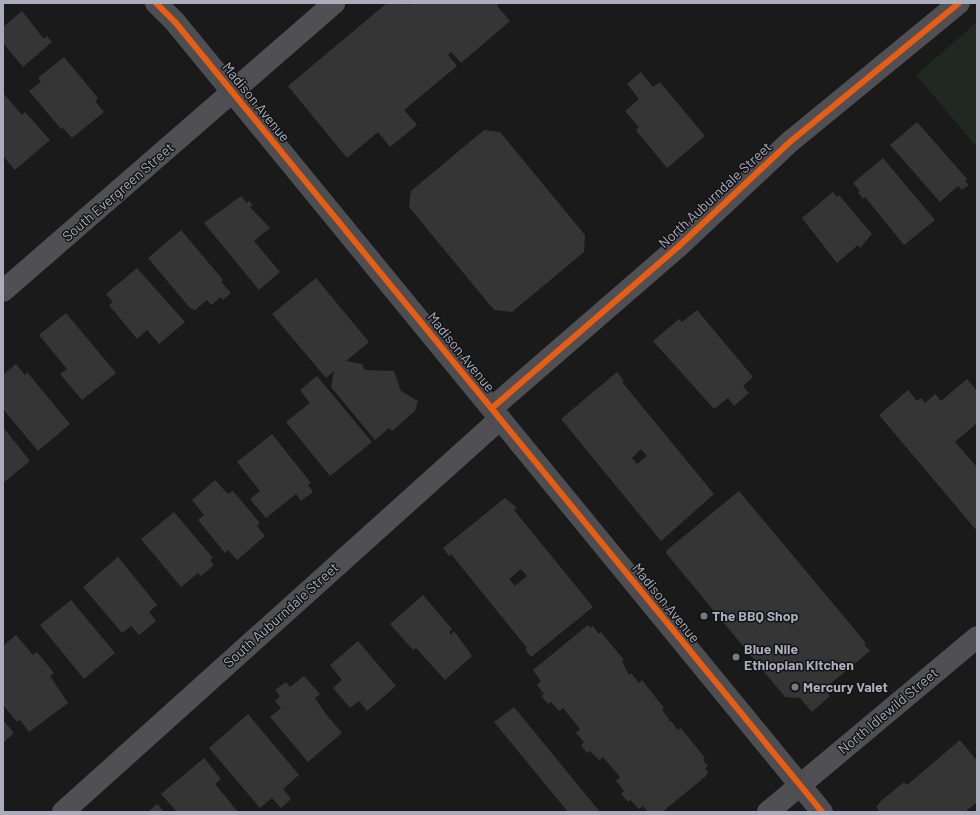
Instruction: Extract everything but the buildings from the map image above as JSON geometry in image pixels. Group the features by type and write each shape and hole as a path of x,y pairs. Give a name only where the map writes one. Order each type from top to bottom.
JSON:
{"street":[{"name":"Madison Avenue","path":"156,3 175,22 232,91 822,812"},
{"name":"South Evergreen Street","path":"3,291 334,3"},
{"name":"North Auburndale Street","path":"496,413 790,141 959,3"},
{"name":"South Auburndale Street","path":"63,812 496,413"},
{"name":"North Idlewild Street","path":"768,812 977,637"}],"shaded area":[{"path":"977,22 977,147 916,75"}],"cycle path":[{"path":"156,3 175,22 822,812"},
{"path":"492,408 679,246 791,141 959,3"}],"place":[{"name":"The BBQ Shop","path":"704,616"},
{"name":"Blue Nile Ethiopian Kitchen","path":"736,657"},
{"name":"Mercury Valet","path":"795,687"}]}
